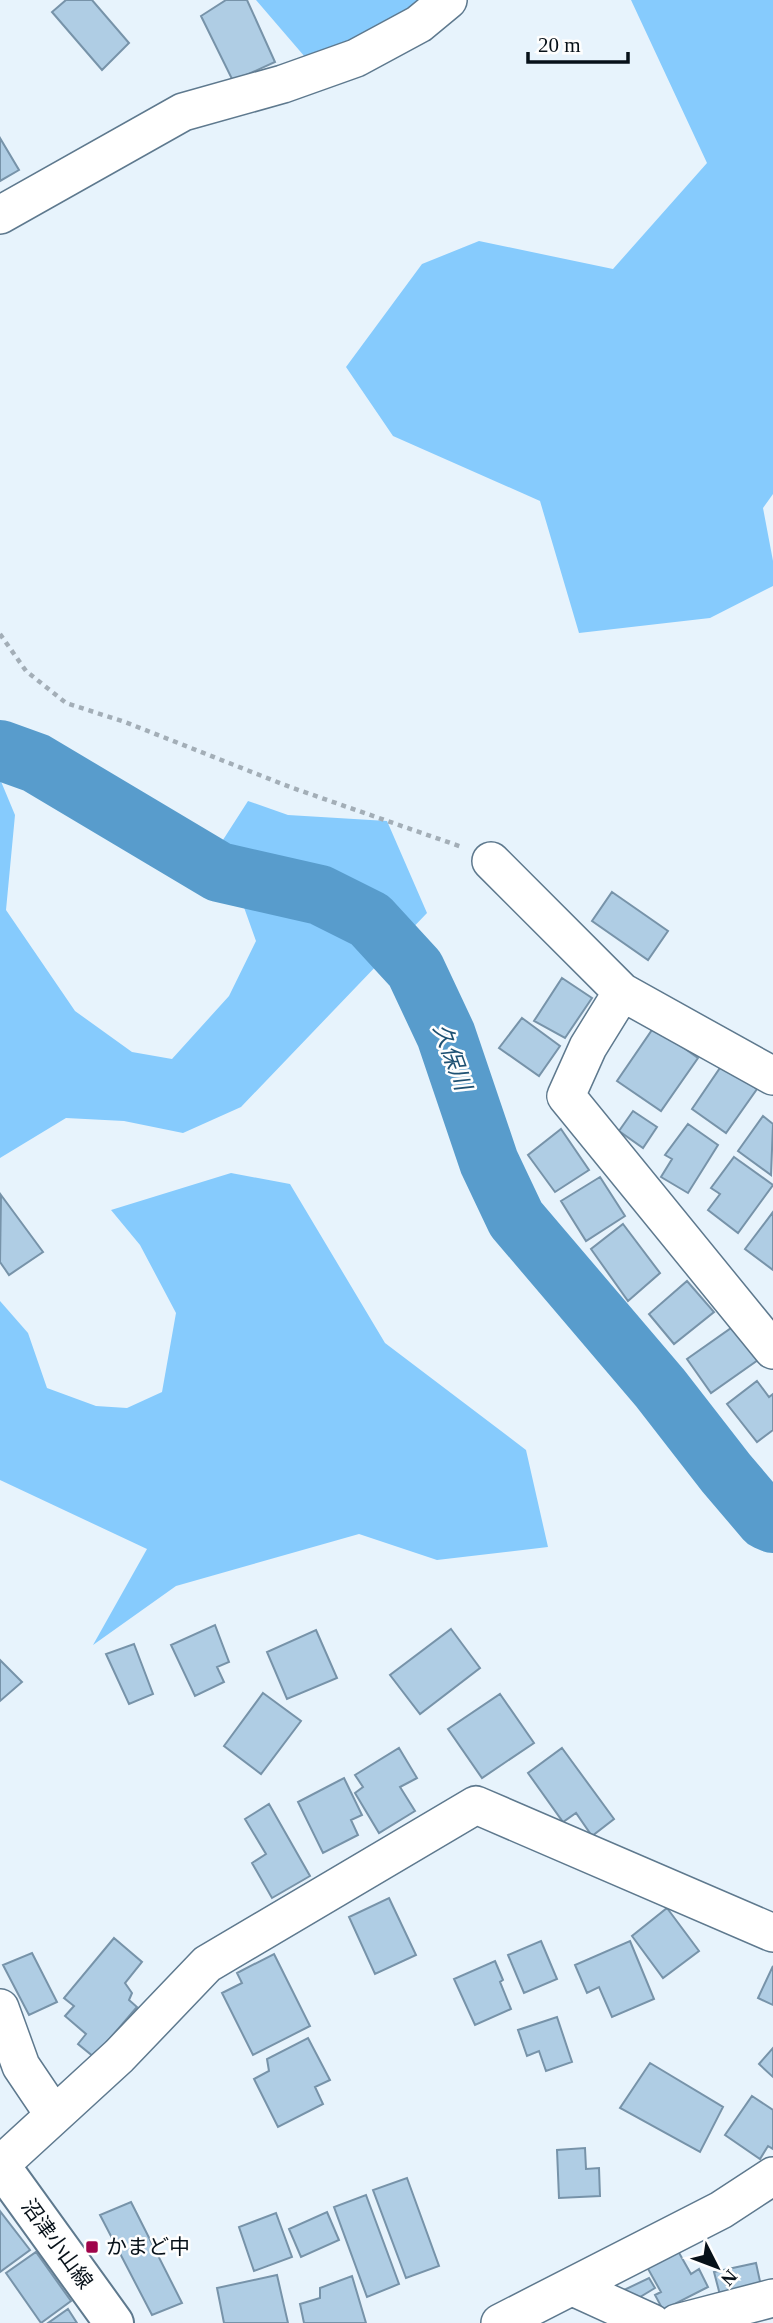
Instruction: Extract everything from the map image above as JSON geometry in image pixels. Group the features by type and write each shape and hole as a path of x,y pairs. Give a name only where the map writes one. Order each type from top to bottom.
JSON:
{"main road":[{"name":"沼津小山線","path":"0,2165 114,2323"}],"street":[{"path":"0,215 183,112 283,84 356,58 419,24 448,0"},
{"path":"491,862 622,992 773,1076"},
{"path":"622,992 588,1047 566,1096 773,1350"},
{"path":"0,2165 119,2056 207,1964 475,1805 773,1933"},
{"path":"0,2008 21,2066 54,2115"},
{"path":"500,2323 721,2210 773,2176"},
{"path":"573,2287 652,2323"},
{"path":"677,2323 773,2298"}],"path":[{"path":"0,634 26,671 66,702 125,722 290,788 470,850 491,862"}],"shaded area":[{"path":"256,0 440,0 419,24 305,57"},
{"path":"631,0 773,0 773,494 763,508 773,561 773,586 710,618 579,633 540,501 393,436 346,367 422,264 479,241 613,269 707,163"},
{"path":"0,779 15,815 6,910 75,1011 132,1052 172,1059 229,996 256,941 221,843 248,801 288,815 387,821 427,913 241,1107 183,1133 124,1121 66,1118 0,1158"},
{"path":"231,1173 290,1184 385,1343 526,1450 548,1547 437,1560 359,1534 176,1586 93,1645 147,1549 0,1480 0,1301 28,1333 47,1388 96,1406 127,1408 162,1392 176,1313 140,1245 111,1210"}],"building":[{"path":"66,0 92,0 129,43 102,70 52,12"},
{"path":"226,0 247,0 275,62 233,81 201,16"},
{"path":"0,138 19,170 0,181"},
{"path":"612,892 668,931 648,960 592,921"},
{"path":"562,978 592,998 565,1038 534,1021"},
{"path":"522,1018 560,1046 539,1076 499,1048"},
{"path":"654,1027 698,1058 661,1111 617,1081"},
{"path":"722,1065 757,1089 726,1133 692,1109"},
{"path":"633,1111 657,1127 643,1148 619,1131"},
{"path":"763,1116 773,1124 771,1175 738,1151"},
{"path":"688,1124 718,1145 688,1193 661,1177 672,1159 665,1155"},
{"path":"561,1129 589,1170 555,1192 528,1155"},
{"path":"734,1157 773,1185 738,1233 708,1210 720,1194 711,1188"},
{"path":"600,1177 625,1216 586,1241 561,1201"},
{"path":"1,1195 43,1252 9,1275 0,1262"},
{"path":"773,1212 773,1270 745,1249"},
{"path":"623,1224 660,1273 628,1301 591,1249"},
{"path":"687,1281 714,1312 674,1344 649,1314"},
{"path":"734,1326 758,1360 711,1393 687,1359"},
{"path":"757,1381 769,1397 773,1394 773,1430 757,1442 727,1404"},
{"path":"215,1625 229,1662 217,1667 224,1682 195,1696 171,1645"},
{"path":"451,1629 480,1668 420,1714 390,1675"},
{"path":"316,1630 337,1678 287,1699 267,1652"},
{"path":"134,1644 153,1694 129,1704 106,1654"},
{"path":"0,1660 22,1682 0,1701"},
{"path":"263,1693 301,1721 261,1774 224,1746"},
{"path":"500,1694 534,1743 482,1778 448,1729"},
{"path":"399,1748 417,1778 400,1787 415,1811 379,1833 355,1793 363,1787 355,1775"},
{"path":"562,1748 614,1819 592,1836 576,1813 563,1822 528,1773"},
{"path":"344,1778 362,1815 351,1820 358,1835 323,1853 298,1802"},
{"path":"269,1804 310,1876 272,1898 252,1863 266,1854 245,1819"},
{"path":"389,1898 416,1955 375,1974 349,1917"},
{"path":"667,1908 699,1951 663,1978 632,1936"},
{"path":"114,1938 142,1962 125,1983 132,1993 129,2000 137,2007 94,2057 78,2044 86,2034 65,2016 74,2006 64,1998"},
{"path":"541,1941 557,1979 524,1993 508,1955"},
{"path":"630,1941 654,1999 612,2017 599,1987 587,1993 575,1965"},
{"path":"32,1953 57,2002 29,2015 3,1965"},
{"path":"274,1954 310,2026 253,2055 222,1993 242,1983 237,1973"},
{"path":"495,1961 511,2009 475,2025 454,1979"},
{"path":"773,1966 773,2005 758,1998"},
{"path":"557,2017 572,2062 546,2071 539,2051 527,2056 518,2030"},
{"path":"308,2038 330,2080 315,2087 323,2104 278,2127 254,2079 269,2071 267,2059"},
{"path":"773,2048 773,2077 759,2064"},
{"path":"650,2063 723,2107 700,2152 620,2108"},
{"path":"752,2096 773,2110 773,2149 768,2146 760,2159 725,2135"},
{"path":"585,2148 586,2169 599,2168 600,2196 559,2198 557,2150"},
{"path":"407,2178 439,2266 406,2278 373,2190"},
{"path":"366,2195 399,2284 367,2297 334,2207"},
{"path":"131,2202 182,2303 152,2315 100,2215"},
{"path":"0,2211 30,2250 0,2272"},
{"path":"327,2212 339,2240 301,2257 289,2229"},
{"path":"276,2213 292,2257 254,2271 239,2227"},
{"path":"678,2251 691,2274 699,2269 708,2287 663,2310 655,2295 661,2292 647,2267"},
{"path":"36,2252 71,2301 41,2323 6,2273"},
{"path":"756,2263 761,2286 720,2295 714,2272"},
{"path":"277,2275 288,2323 224,2323 217,2288"},
{"path":"352,2276 366,2323 304,2323 300,2304 320,2298 320,2288"},
{"path":"649,2278 655,2288 630,2303 624,2290"},
{"path":"68,2309 77,2323 48,2323"}],"waterway":[{"name":"久保川","path":"0,750 36,763 219,872 320,895 370,920 415,969 446,1035 489,1162 516,1219 660,1388 726,1473 766,1520 773,1523"}],"place":[{"name":"かまど中","path":"92,2247"}]}
